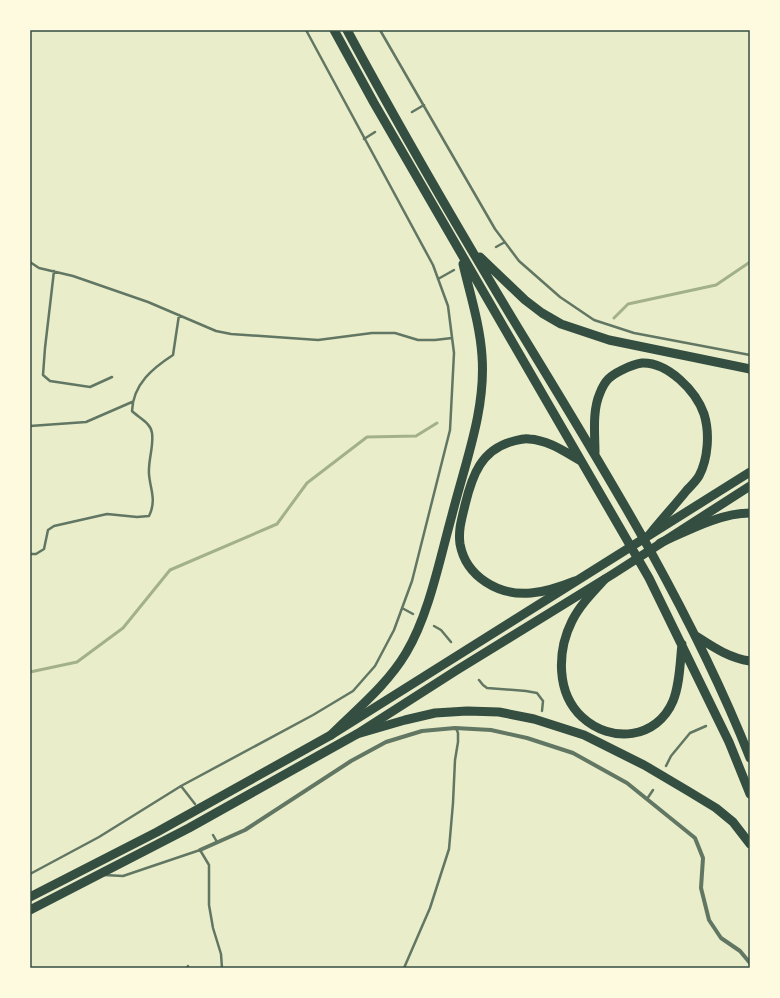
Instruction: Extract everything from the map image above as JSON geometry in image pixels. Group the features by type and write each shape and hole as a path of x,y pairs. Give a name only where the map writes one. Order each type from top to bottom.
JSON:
{"main road":[{"path":"334,30 378,110 649,578 729,742 750,794"},
{"path":"347,30 388,105 495,290 595,454 662,571 696,636 750,758"},
{"path":"472,250 525,300 560,324 609,340 750,369"},
{"path":"331,735 395,670 407,652 420,626 473,438 479,411 482,356 478,325 462,255"},
{"path":"595,454 596,409 600,393 610,376 628,366 642,363 659,366 676,376 694,395 704,414 707,431 706,454 699,477 650,534"},
{"path":"575,581 554,589 530,593 515,592 499,588 485,582 476,575 463,556 460,543 460,527 471,482 475,472 491,452 503,444 528,438 553,445 582,462"},
{"path":"30,897 157,832 331,735 750,472"},
{"path":"30,910 189,828 357,734 457,670 605,579 750,486"},
{"path":"660,543 720,518 740,513 750,513"},
{"path":"605,579 583,603 572,621 561,652 560,664 565,690 572,705 582,717 595,727 609,733 622,734 639,732 653,726 664,715 673,701 677,685 682,644"},
{"path":"696,636 723,653 750,661"},
{"path":"357,734 435,713 467,711 499,712 534,719 584,735 644,765 716,808 733,822 750,844"}],"street":[{"path":"200,850 245,830 351,761 386,742 422,731 456,728 491,730 541,740 573,753 627,782 695,838 703,858 702,888 709,920 721,938 740,951 750,964"}],"lane":[{"path":"30,874 100,837 181,786 306,719 353,691 375,666 394,630 412,581 450,430 454,353 448,306 433,265 306,30"},
{"path":"380,30 494,229 519,262 560,297 594,320 634,333 750,355"},
{"path":"412,112 424,105"},
{"path":"364,139 375,132"},
{"path":"496,247 504,242"},
{"path":"30,262 39,268 99,284 148,302 216,331 231,334 318,340 372,333 395,333 418,340 452,338"},
{"path":"438,279 454,270"},
{"path":"54,271 44,354 43,375 50,381 90,387 112,378"},
{"path":"30,554 36,554 44,549 48,530 54,526 107,514 137,517 149,516 153,508 149,474 152,433 148,424 132,411 132,402 139,386 148,373 173,355 179,315"},
{"path":"30,426 86,422 132,402"},
{"path":"402,608 413,614"},
{"path":"434,626 441,630 451,642"},
{"path":"480,680 487,688 537,693 543,701 542,711"},
{"path":"666,766 671,756 690,733 706,726"},
{"path":"404,968 430,908 449,849 455,760 458,742 458,733 456,728"},
{"path":"181,786 195,804"},
{"path":"648,799 653,790"},
{"path":"213,835 218,842"},
{"path":"98,875 124,876 200,850 209,865 209,905 213,928 221,954 222,968"}],"waterway":[{"path":"614,318 628,304 716,285 750,262"},
{"path":"30,672 77,662 123,628 170,570 277,524 307,483 367,437 416,436 437,423"}]}
